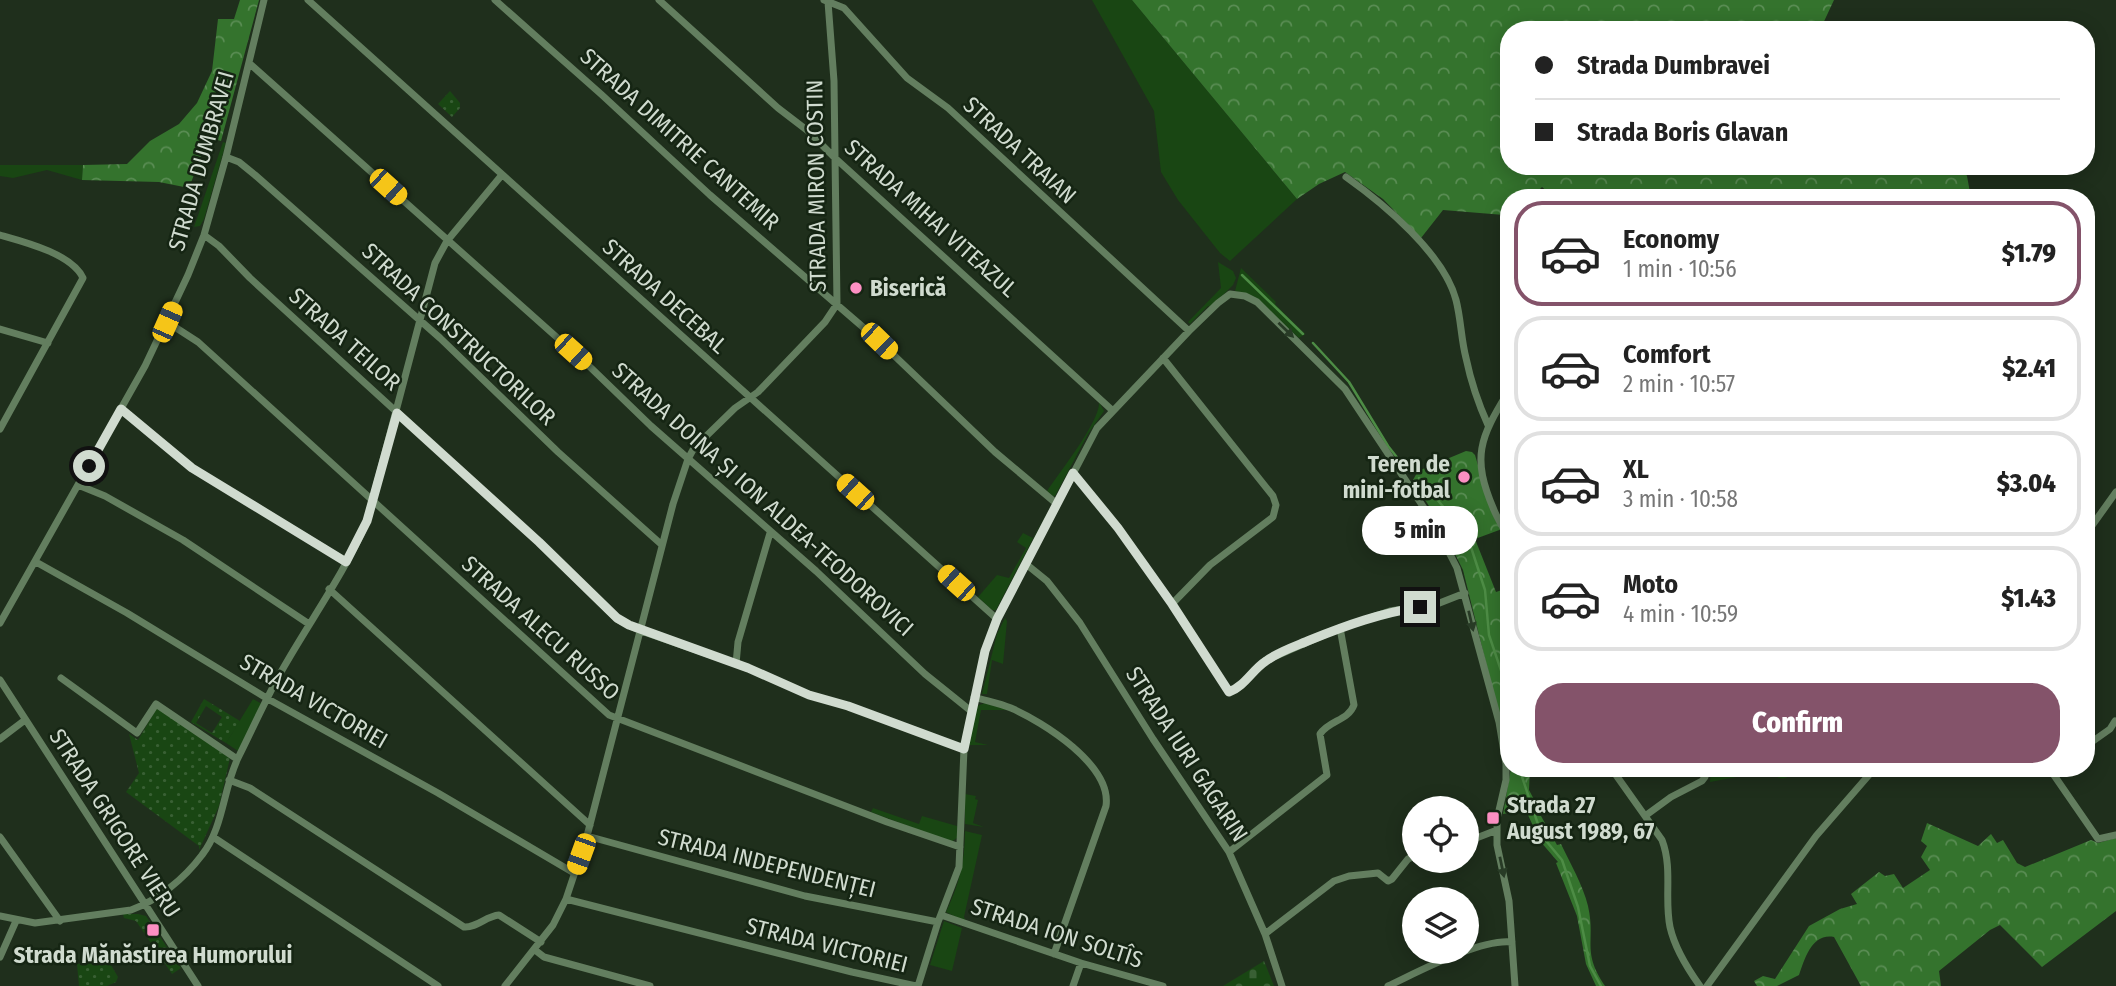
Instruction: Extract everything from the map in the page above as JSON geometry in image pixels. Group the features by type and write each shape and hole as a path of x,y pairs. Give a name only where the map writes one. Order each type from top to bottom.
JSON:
{"street":[{"name":"STRADA DUMBRAVEI","path":"0,623 167,322 204,235 264,0"},
{"name":"STRADA DECEBAL","path":"308,0 997,619"},
{"name":"STRADA DIMITRIE CANTEMIR","path":"495,0 710,195 879,341 995,453 1057,504"},
{"name":"STRADA MIHAI VITEAZUL","path":"659,0 778,108 808,131 1112,410"},
{"name":"STRADA MIRON COSTIN","path":"505,986 554,925 566,899 587,836 662,545 688,459 694,448 716,425 758,392 825,322 837,304 834,81 826,1"},
{"name":"STRADA TRAIAN","path":"826,1 844,8 907,78 948,108 1189,331"},
{"name":"STRADA DOINA ȘI ION ALDEA-TEODOROVICI","path":"249,63 589,366 770,533 816,571 925,674 971,711"},
{"name":"STRADA CONSTRUCTORILOR","path":"226,157 239,162 256,175 480,375 558,452 662,545"},
{"path":"0,916 35,923 118,912 145,905 182,877 202,855 212,837 237,759 282,669 357,546 397,413 435,263 447,241 501,176"},
{"path":"1346,177 1381,202 1434,258 1448,278 1456,299 1465,358 1488,425"},
{"path":"0,235 33,245 66,261 79,270 83,278 3,419 0,429"},
{"name":"STRADA TEILOR","path":"204,235 539,542 617,618 641,631 736,664 809,695 848,706 964,749"},
{"path":"917,986 939,919 957,878 964,749 985,651 997,619 1097,428 1189,331 1230,294 1245,296 1256,302 1345,389 1434,523 1457,568 1500,728"},
{"name":"STRADA ALECU RUSSO","path":"167,322 198,342 598,707 618,720 960,847"},
{"path":"0,329 48,343"},
{"path":"1163,358 1273,496 1276,511 1273,517 1210,565 1172,604"},
{"path":"1500,406 1488,425 1481,446 1481,460 1493,509 1500,523"},
{"path":"121,409 192,468 346,562"},
{"path":"1073,473 1118,528 1172,604 1229,692 1238,688 1265,661 1339,628 1391,611 1437,604 1465,593"},
{"path":"78,485 105,496 183,540 309,624"},
{"path":"2095,521 2116,492"},
{"path":"736,664 741,632 770,533"},
{"name":"STRADA VICTORIEI","path":"36,562 127,613 268,699 438,793 574,873"},
{"name":"STRADA IURI GAGARIN","path":"1026,564 1047,581 1080,623 1229,852 1265,934 1283,986"},
{"path":"329,589 590,825"},
{"path":"1229,852 1327,775 1321,734 1324,728 1345,717 1354,705 1339,628"},
{"path":"61,678 137,733 156,704 237,759"},
{"name":"STRADA GRIGORE VIERU","path":"0,680 198,986"},
{"path":"974,697 1010,708 1060,736 1091,767 1105,792 1106,806 1054,954"},
{"path":"0,739 25,720"},
{"path":"2095,740 2110,729 2115,721"},
{"path":"1506,777 1497,819 1497,845 1509,901 1515,986"},
{"path":"1617,777 1662,841 1667,854 1671,928 1683,962 1700,986"},
{"path":"1645,816 1704,777"},
{"path":"1707,986 1816,836 1867,777"},
{"path":"2055,777 2098,839 2116,835"},
{"path":"229,780 250,788 464,927 471,927 491,915 499,915 541,942"},
{"path":"1479,837 1497,830"},
{"name":"STRADA INDEPENDENȚEI","path":"587,836 774,889 939,919"},
{"path":"0,837 60,921"},
{"path":"212,837 438,986"},
{"path":"1265,934 1334,881 1349,876 1378,873 1388,881 1402,867"},
{"name":"STRADA VICTORIEI","path":"566,899 917,986"},
{"name":"STRADA ION SOLTÎS","path":"939,919 1163,986"},
{"path":"0,957 16,921"},
{"path":"1388,986 1482,945 1512,942"},
{"path":"535,950 544,957 650,986"},
{"path":"1073,986 1081,963"}],"green space":[{"path":"240,0 259,0 221,141 208,137 189,188 159,182 82,180 83,165 127,164 150,141 179,124 197,103 212,71 218,19 234,19"},
{"path":"1092,0 1132,0 1297,199 1230,261 1220,253 1178,200 1161,172 1154,111"},
{"path":"1132,0 1834,0 1824,21 1500,21 1500,175 1966,175 1969,189 1500,189 1500,215 1443,210 1421,238 1383,199 1345,172 1319,184 1297,199"},
{"path":"450,91 460,103 460,108 452,117 438,104"},
{"path":"223,142 226,143 204,219 200,226 194,227"},
{"path":"0,165 83,165 82,180 47,170 13,178 0,176"},
{"path":"1218,262 1233,271 1236,278 1233,285 1190,324 1188,322 1221,288"},
{"path":"1241,268 1305,334 1299,338 1253,296 1235,291"},
{"path":"1099,402 1104,411 1053,496 1047,491 1087,433"},
{"path":"1466,451 1472,452 1491,510 1500,526 1500,530 1475,539 1496,592 1500,591 1500,720 1463,570 1440,524 1413,480 1418,471"},
{"path":"1049,508 996,610 992,610 978,597 997,575 1009,578 1026,548 1017,542 1023,533 1033,538"},
{"path":"1005,618 1007,621 1003,664 992,660 987,694 982,694 997,634"},
{"path":"204,699 240,721 226,743 191,722","holes":["206,706 222,717 212,733 196,723"]},
{"path":"253,699 262,704 238,751 226,743"},
{"path":"985,703 1009,710 981,710 975,742 988,745 968,745 977,706"},
{"path":"157,708 230,758 219,806 199,850 199,846 126,792 139,773 129,734 138,740"},
{"path":"1509,777 1530,777 1529,790 1540,811 1523,810 1503,814"},
{"path":"1710,777 1737,777 1710,782"},
{"path":"965,794 976,796 975,799 978,800 973,823 984,827 965,824"},
{"path":"873,808 919,824 922,816 957,826 957,838 951,842 871,812"},
{"path":"1528,815 1541,816 1557,845 1561,844 1580,882 1590,918 1593,964 1605,986 1596,986 1586,964 1577,916 1556,863 1558,862 1540,841"},
{"path":"1927,823 1978,846 1991,834 1997,843 2003,840 2017,863 2025,867 2091,840 2098,843 2116,838 2116,911 2042,967 2000,925 1939,971 1941,986 1861,986 1834,937 1826,937 1810,948 1799,975 1777,986 1757,986 1754,981 1763,976 1775,979 1809,926 1840,909 1857,904 1851,894 1879,872 1885,876 1894,874 1903,888 1930,870 1921,857 1927,846 1921,841"},
{"path":"965,831 982,835 964,917 966,922 946,912 960,873"},
{"path":"123,914 146,916 181,968 172,974 136,921 124,918"},
{"path":"944,921 962,928 952,971 930,965"},
{"path":"108,960 118,977 116,982 107,986 79,986 77,964"},
{"path":"1264,961 1274,986 1223,986"}],"waterway":[{"path":"1242,275 1303,334"},
{"path":"1313,343 1349,382 1388,446 1407,470"},
{"path":"1419,478 1467,535 1485,590 1489,635 1500,667"},
{"path":"1522,777 1542,836 1562,860 1578,907 1590,966 1601,986"}],"place":[{"name":"Biserică","path":"856,288"},
{"name":"Teren de mini-fotbal","path":"1464,477"},
{"name":"Strada 27 August 1989, 67","path":"1493,818"},
{"name":"Strada Mănăstirea Humorului","path":"153,930"}],"route":[{"path":"89,466 121,409 192,468 346,562 357,546 367,521 397,413 539,542 617,618 641,631 748,668 809,695 848,706 964,749 985,651 997,619 1073,473 1118,528 1172,604 1229,692 1238,688 1265,661 1299,644 1356,621 1391,611 1420,607"}]}
